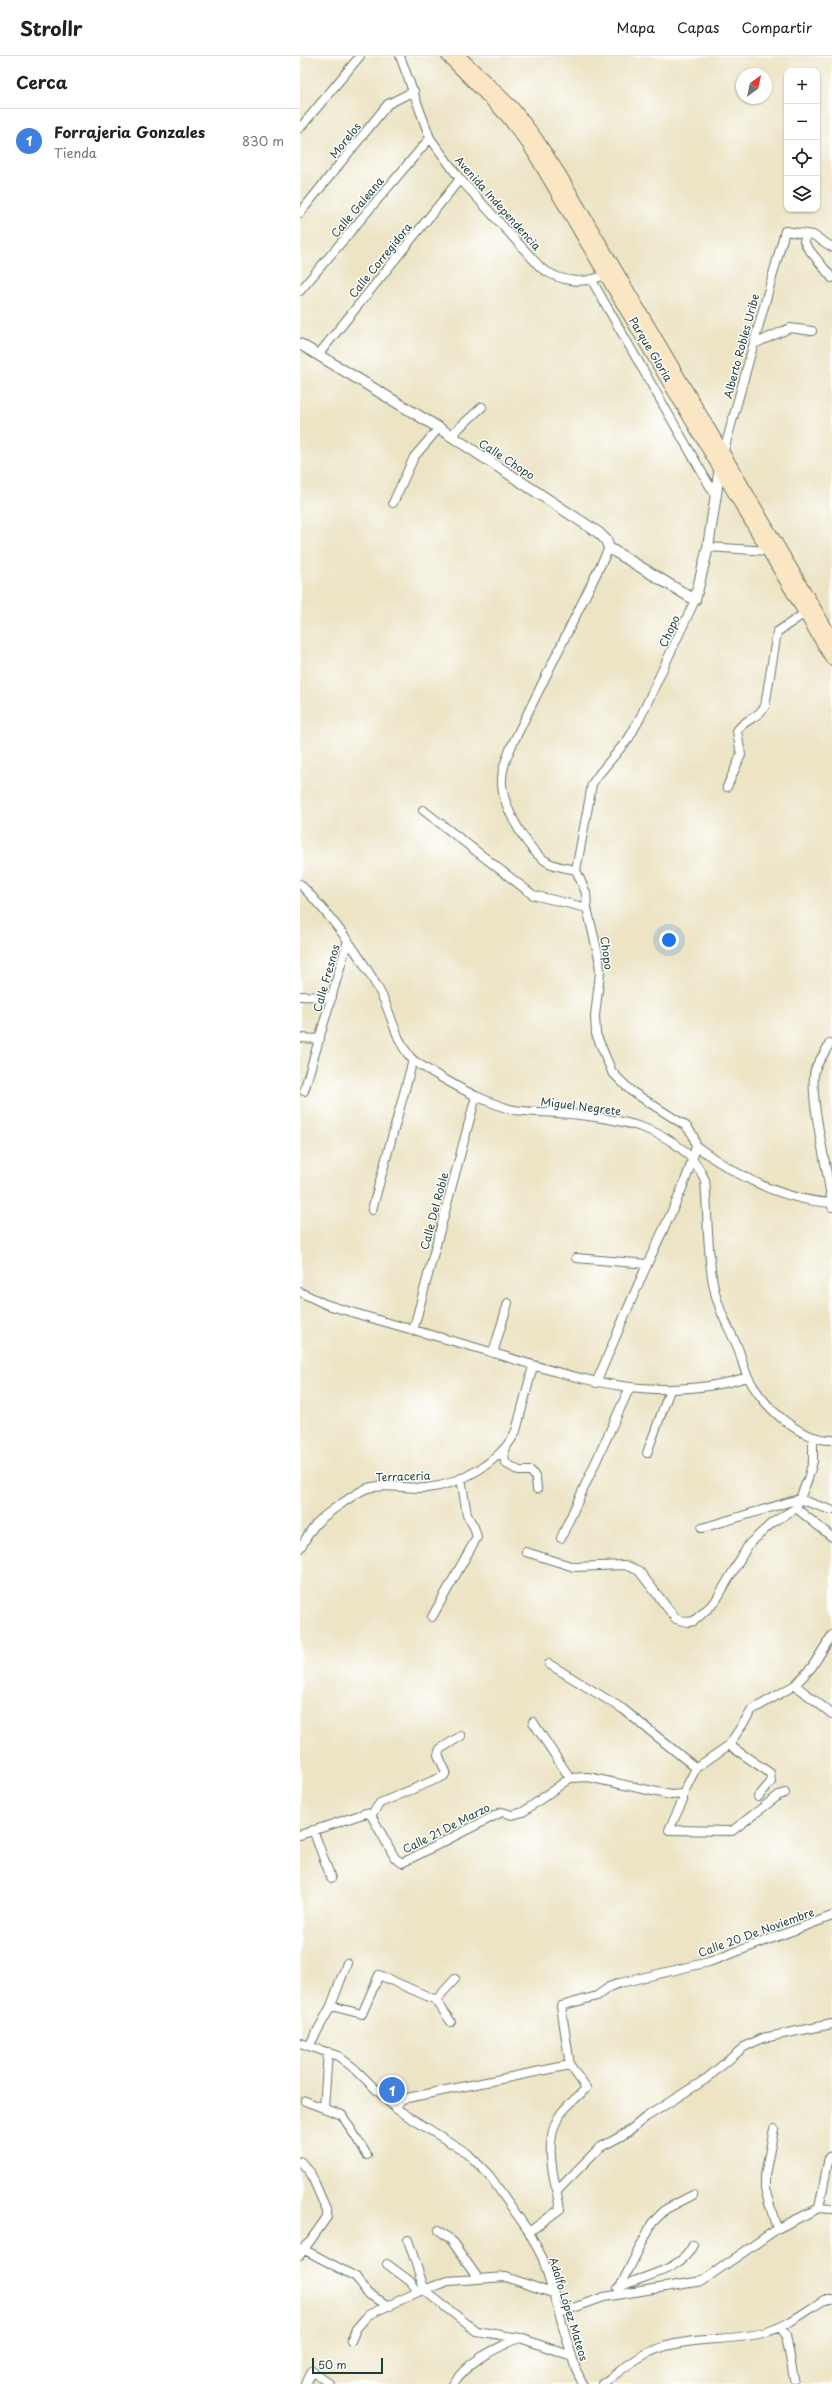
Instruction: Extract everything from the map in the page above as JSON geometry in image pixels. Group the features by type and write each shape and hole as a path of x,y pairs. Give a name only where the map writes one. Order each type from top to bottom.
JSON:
{"main road":[{"name":"Parque Gloria","path":"448,56 506,115 528,145 611,272 723,454 829,636 832,659"},
{"name":"Parque Gloria","path":"459,56 513,108 536,138 768,551 805,613 829,636"}],"street":[{"path":"300,128 360,56"},
{"name":"Avenida Independencia","path":"400,56 430,138 460,179 547,272 565,281 592,279 611,272"},
{"name":"Morelos","path":"300,213 388,104 414,91"},
{"name":"Calle Galeana","path":"300,291 430,138"},
{"name":"Calle Corregidora","path":"318,355 460,179"},
{"name":"Alberto Robles Uribe","path":"720,467 785,231 806,236"},
{"path":"832,247 820,238 806,236 804,241 807,247 832,278"},
{"path":"592,279 716,497"},
{"path":"754,344 790,328 812,331"},
{"name":"Calle Chopo","path":"300,344 439,428 599,533 606,540 609,548 696,600"},
{"path":"450,436 482,407"},
{"path":"393,503 414,457 439,428"},
{"path":"696,600 708,547 720,467"},
{"path":"708,547 768,551"},
{"path":"576,870 550,863 536,854 526,841 506,800 503,778 504,766 512,745 609,548"},
{"name":"Chopo","path":"696,600 629,738 592,784 576,870 586,893 587,908 599,958 600,973 595,1016 596,1034 601,1052 612,1072 631,1091 686,1126 693,1134 696,1146 721,1166 747,1180 810,1201 832,1203"},
{"path":"728,787 740,755 737,731 746,721 758,716 765,706 777,632 805,613"},
{"path":"423,810 533,895 587,908"},
{"name":"Miguel Negrete","path":"300,884 348,940 380,992 400,1045 413,1060 476,1096 511,1110 609,1119 636,1125 660,1135 676,1146 700,1168 705,1180 712,1282 719,1310 738,1348 748,1377 765,1404 787,1422 813,1438 832,1440"},
{"name":"Calle Fresnos","path":"304,1091 348,940"},
{"path":"300,996 332,997"},
{"path":"300,1038 320,1038"},
{"path":"830,1043 816,1068 812,1087 832,1207"},
{"path":"372,1210 413,1060"},
{"name":"Calle Del Roble","path":"413,1331 476,1096"},
{"path":"596,1383 647,1264 663,1234 692,1161 696,1146"},
{"path":"576,1258 647,1264"},
{"path":"300,1292 325,1304 533,1366 596,1383 670,1390 727,1384 748,1377"},
{"path":"493,1353 508,1303"},
{"name":"Terraceria","path":"300,1548 316,1524 358,1493 369,1488 426,1488 461,1478 482,1467 504,1449 516,1431 533,1366"},
{"path":"561,1538 630,1387"},
{"path":"647,1453 670,1390"},
{"path":"526,1552 574,1567 625,1565 639,1571 676,1619 688,1622 694,1621 715,1602 749,1544 772,1523 796,1508 808,1479 813,1460 813,1438"},
{"path":"504,1449 505,1463 519,1472 531,1471 536,1478 537,1489"},
{"path":"432,1617 477,1537 474,1527 467,1516 461,1478"},
{"path":"702,1528 799,1498 831,1510"},
{"path":"796,1508 832,1538"},
{"path":"785,1793 779,1795 732,1831 668,1830 683,1800 683,1794 696,1768 720,1753 729,1744 752,1710 795,1685 812,1667 829,1643 832,1635"},
{"path":"549,1664 623,1710 696,1768"},
{"path":"795,1685 832,1714"},
{"path":"533,1722 570,1778 588,1777 671,1795 683,1794"},
{"path":"300,1835 360,1813 371,1815 380,1803 444,1776 446,1772 438,1755 440,1749 461,1736"},
{"path":"729,1744 770,1773 771,1782 758,1797"},
{"name":"Calle 21 De Marzo","path":"371,1815 395,1858 402,1863 502,1812 512,1815 523,1812 570,1778"},
{"path":"313,1830 331,1878"},
{"name":"Calle 20 De Noviembre","path":"529,2232 560,2209 551,2158 552,2135 558,2117 586,2088 570,2065 561,2006 597,1996 609,1987 620,1983 709,1962 832,1916"},
{"path":"309,2046 331,2006 346,1963"},
{"path":"331,2006 362,2014 379,1975 436,2000 451,2022"},
{"path":"436,2000 455,1979"},
{"path":"557,2191 599,2148 625,2134 646,2117 706,2079 744,2047 763,2038 832,2024"},
{"name":"Adolfo López Mateos","path":"300,2044 328,2052 356,2069 396,2108 467,2153 489,2175 529,2232 543,2259 555,2294 572,2356 582,2384"},
{"path":"324,2108 328,2052"},
{"path":"396,2108 402,2099 570,2065"},
{"path":"305,2101 342,2115 367,2155"},
{"path":"774,2129 765,2175 765,2190 777,2229"},
{"path":"819,2208 829,2157 832,2156"},
{"path":"300,2161 310,2172 327,2211 327,2218 302,2252 356,2277 368,2294 390,2306"},
{"path":"620,2287 652,2223 666,2209 693,2195"},
{"path":"559,2313 604,2297 702,2282 777,2229 819,2208 832,2209"},
{"path":"439,2230 451,2240 478,2278"},
{"path":"408,2240 422,2291"},
{"path":"604,2297 620,2287 672,2266 689,2254 694,2245"},
{"path":"387,2264 476,2332 520,2338 572,2356"},
{"path":"351,2341 356,2329 368,2315 448,2281 506,2277 555,2294"},
{"path":"602,2384 650,2352 681,2342 726,2340 765,2333 780,2327 824,2300 832,2300"},
{"path":"780,2327 786,2335 794,2379"},
{"path":"453,2384 459,2374 481,2355 520,2338"},
{"path":"306,2384 312,2371 330,2384"}],"place":[{"name":"Forrajeria Gonzales","path":"392,2090"}]}
